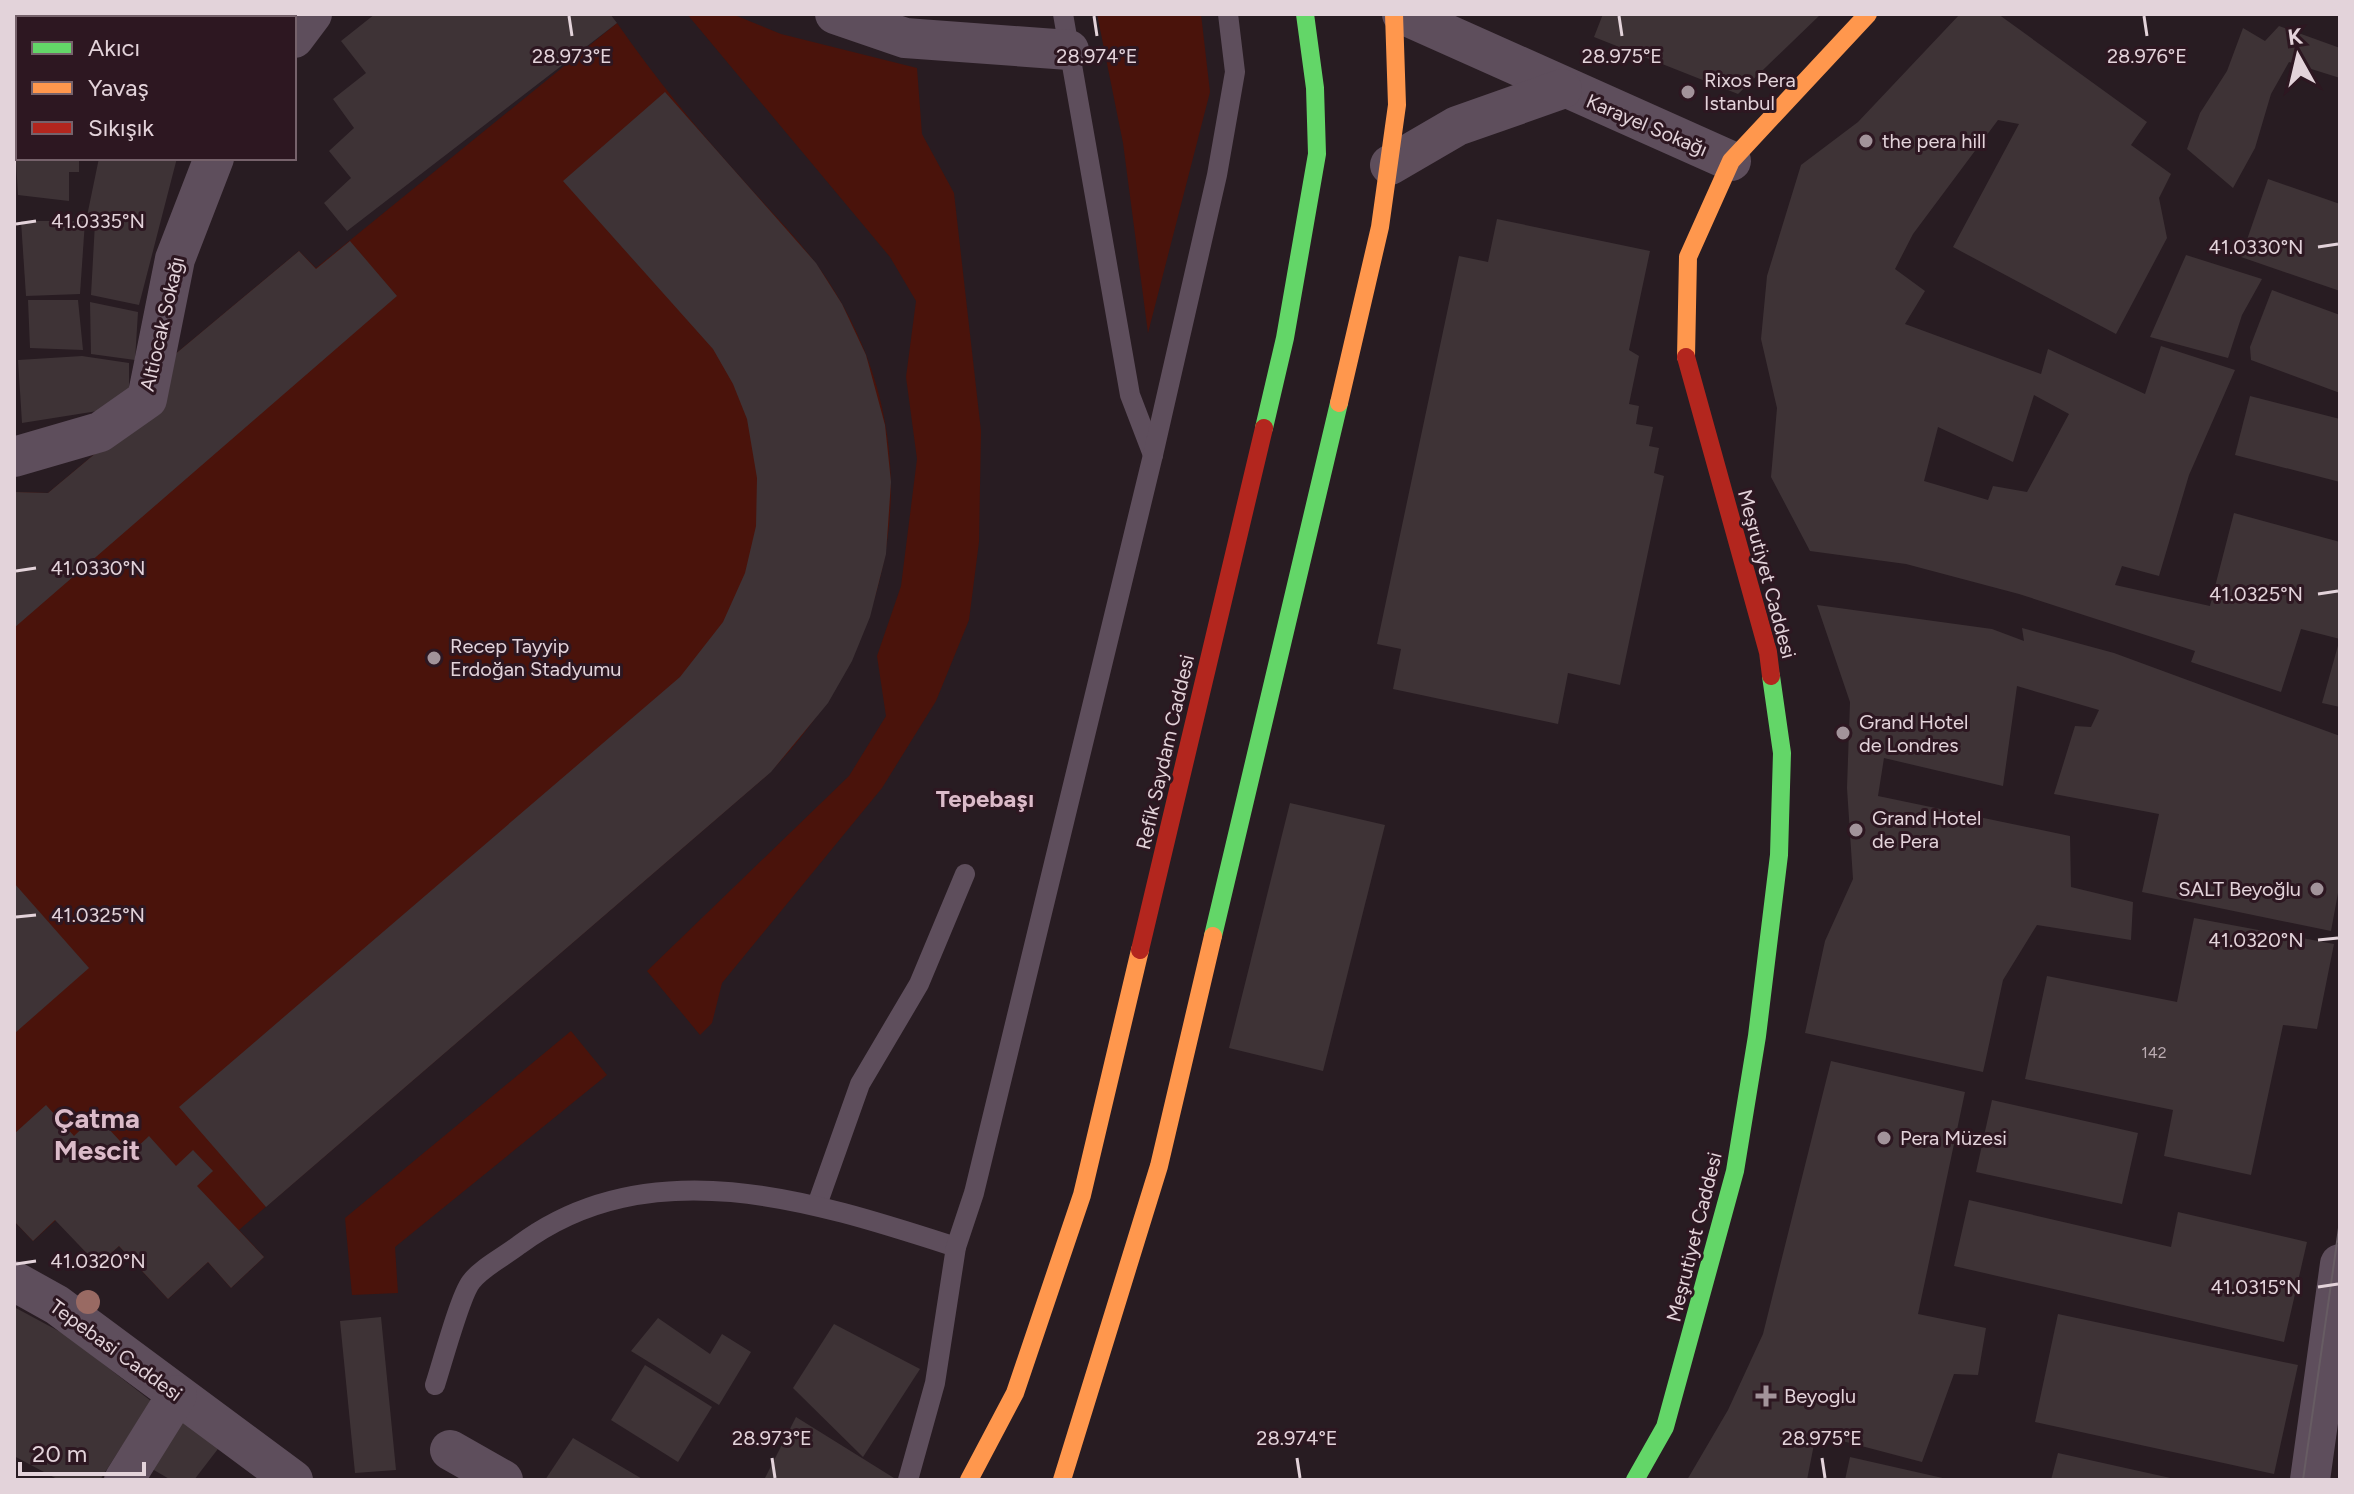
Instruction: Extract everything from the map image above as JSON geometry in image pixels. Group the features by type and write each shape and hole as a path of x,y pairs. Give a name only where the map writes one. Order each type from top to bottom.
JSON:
{"main road":[{"name":"Refik Saydam Caddesi","path":"969,1480 1015,1393 1082,1195 1285,338 1317,154 1315,88 1305,14"},
{"path":"1062,1480 1159,1166 1380,227 1397,94 1394,14"},
{"name":"Meşrutiyet Caddesi","path":"1635,1480 1665,1427 1735,1171 1757,1036 1779,855 1782,753 1768,652 1686,355 1688,257 1731,161 1868,14"}],"street":[{"path":"296,35 312,14"},
{"path":"835,14 905,38 1066,32"},
{"name":"Karayel Sokağı","path":"1402,14 1562,89 1731,161"},
{"name":"Karayel Sokağı","path":"1390,165 1457,126 1562,89"},
{"name":"Altiocak Sokağı","path":"14,457 100,432 147,399 175,259 213,160"},
{"path":"2320,1469 2340,1264"},
{"name":"Tepebasi Caddesi","path":"14,1281 57,1305 293,1480"},
{"path":"124,1480 177,1395"},
{"path":"1650,1480 1665,1427"},
{"path":"450,1450 503,1480"}],"lane":[{"path":"908,1480 935,1383 956,1247 974,1193 1153,455 1217,175 1235,72 1228,14"},
{"path":"1066,32 1130,395 1153,455"},
{"path":"817,1205 860,1084 919,984 965,874"},
{"path":"435,1385 471,1282 535,1233 608,1199 692,1188 791,1198 956,1247"}],"shaded area":[{"path":"687,14 732,14 781,34 917,68 922,134 954,193 981,431 979,542 969,620 936,701 882,788 722,983 712,1023 700,1035 647,971 849,776 886,716 877,656 901,586 917,459 906,377 916,301 890,257"},
{"path":"1097,14 1201,14 1210,92 1148,333 1123,143"},
{"name":"Recep Tayyip Erdoğan Stadyumu","path":"617,23 693,122 809,254 828,281 862,344 882,409 891,474 887,540 872,605 847,666 811,724 765,777 239,1230 264,1257 231,1288 208,1262 168,1299 119,1246 98,1265 56,1220 33,1241 14,1221 14,492 48,493 163,397 161,366 299,251 316,268"},
{"path":"571,1031 607,1075 395,1247 398,1293 352,1295 345,1218"}],"building":[{"path":"14,14 57,14 16,16 16,59"},
{"path":"219,14 221,16 124,16"},
{"path":"375,14 610,14 617,23 347,231 324,203 351,178 329,151 354,128 333,99 366,73 341,41"},
{"path":"1603,14 1821,14 1738,94 1594,37"},
{"path":"1960,14 1998,14 2147,122 2131,145 2171,174 2159,198 2167,238 2116,334 1953,247 2019,124 1998,120 1913,234 1895,269 1925,291 1905,324 2041,374 2048,349 2145,394 2161,346 2235,370 2189,475 2159,576 2122,566 2115,585 2210,606 2234,513 2340,542 2340,639 2301,629 2281,692 2191,662 2195,651 2019,594 1906,564 1810,551 1771,477 1777,408 1761,339 1767,276 1801,165 1858,122","holes":["2034,395 2069,414 2027,492 1993,486 1988,500 1924,481 1938,427 2013,462"]},
{"path":"2279,26 2340,48 2340,78 2289,62 2271,94 2255,148 2233,188 2187,149 2200,113 2227,71 2243,28 2265,41"},
{"path":"665,92 816,263 842,304 866,355 885,425 891,482 886,554 870,617 852,661 828,703 771,772 266,1207 179,1107 680,677 723,622 745,573 756,526 757,478 747,419 733,384 713,349 563,181"},
{"path":"14,131 16,160 79,160 79,172 69,172 69,201 18,195"},
{"path":"99,160 176,160 139,305 91,295 95,223 86,221"},
{"path":"2268,179 2340,204 2340,291 2241,257"},
{"path":"1497,219 1650,251 1629,350 1639,356 1629,404 1639,406 1636,424 1653,427 1649,446 1659,448 1654,473 1664,476 1620,685 1568,673 1558,724 1393,689 1401,649 1377,644 1459,256 1488,262"},
{"path":"21,221 85,221 80,294 26,296"},
{"path":"350,241 397,296 14,628 14,492 48,493 163,397 161,366 299,251 316,269"},
{"path":"2186,255 2262,279 2242,315 2228,358 2150,337"},
{"path":"2272,290 2340,315 2340,393 2251,360 2250,347"},
{"path":"28,300 78,300 83,350 30,348"},
{"path":"90,302 138,312 135,360 91,354"},
{"path":"82,356 129,363 129,406 22,423 18,360"},
{"path":"2250,396 2340,419 2340,482 2235,455"},
{"path":"1817,605 1992,629 2024,641 2022,628 2114,653 2340,736 2340,882 2331,931 2142,892 2159,814 2054,794 2075,726 2091,727 2099,710 2017,686 2003,786 1884,758 1878,796 2070,836 2071,887 2133,902 2131,940 2037,925 2003,980 1983,1072 1805,1033 1825,941 1853,879 1847,788 1850,702"},
{"path":"2340,642 2340,707 2322,703"},
{"path":"1290,803 1385,825 1323,1071 1229,1048"},
{"path":"14,883 89,968 15,1033 14,1032"},
{"path":"2194,918 2334,944 2317,1029 2283,1025 2251,1175 2164,1156 2173,1110 2025,1079 2047,976 2177,1002"},
{"path":"1831,1061 1965,1092 1918,1314 1986,1328 1978,1375 1954,1374 1922,1462 1816,1434 1807,1480 1687,1480 1728,1410 1763,1334"},
{"path":"1992,1100 2138,1133 2122,1204 1976,1172"},
{"path":"46,1105 74,1136 96,1115 131,1153 149,1136 176,1166 193,1150 213,1171 197,1186 264,1257 231,1288 208,1262 168,1299 119,1246 98,1265 55,1220 33,1241 14,1221 14,1134"},
{"path":"1969,1200 2171,1247 2178,1212 2307,1242 2284,1342 1954,1266"},
{"path":"14,1307 66,1335 151,1401 100,1480 59,1480 14,1456"},
{"path":"2058,1314 2298,1365 2274,1474 2035,1422"},
{"path":"381,1317 396,1470 355,1473 340,1321"},
{"path":"658,1318 710,1354 722,1334 751,1352 719,1405 631,1351"},
{"path":"834,1324 920,1369 863,1457 793,1388"},
{"path":"645,1365 712,1407 678,1462 611,1420"},
{"path":"183,1414 224,1441 194,1480 171,1480 147,1466"},
{"path":"796,1417 894,1478 764,1480"},
{"path":"573,1438 644,1480 545,1480"},
{"path":"2058,1453 2175,1479 2175,1480 2051,1480"},
{"path":"1850,1457 1947,1479 1947,1480 1845,1480"}],"tram line":[{"path":"2303,1480 2340,1221"}],"traffic: fast":[{"path":"1264,428 1285,338 1317,154 1315,88 1305,14"},
{"path":"1213,936 1339,403"},
{"path":"1635,1480 1665,1427 1735,1171 1757,1036 1779,855 1782,753 1771,676"}],"traffic: slow":[{"path":"1339,403 1380,227 1397,105 1394,14"},
{"path":"1686,357 1688,257 1731,161 1868,14"},
{"path":"1062,1480 1159,1166 1213,936"},
{"path":"969,1480 1015,1393 1082,1195 1140,950"}],"traffic: jam":[{"path":"1686,357 1768,652 1771,676"},
{"path":"1140,950 1264,428"}],"place":[{"name":"Rixos Pera Istanbul","path":"1688,92"},
{"name":"the pera hill","path":"1866,141"},
{"name":"Recep Tayyip Erdoğan Stadyumu","path":"434,658"},
{"name":"Grand Hotel de Londres","path":"1843,733"},
{"name":"Grand Hotel de Pera","path":"1856,830"},
{"name":"SALT Beyoğlu","path":"2317,889"},
{"name":"Pera Müzesi","path":"1884,1138"},
{"name":"Beyoglu","path":"1766,1396"}],"district":[{"name":"Tepebaşı","path":"985,798"},
{"name":"Çatma Mescit","path":"97,1134"}]}
